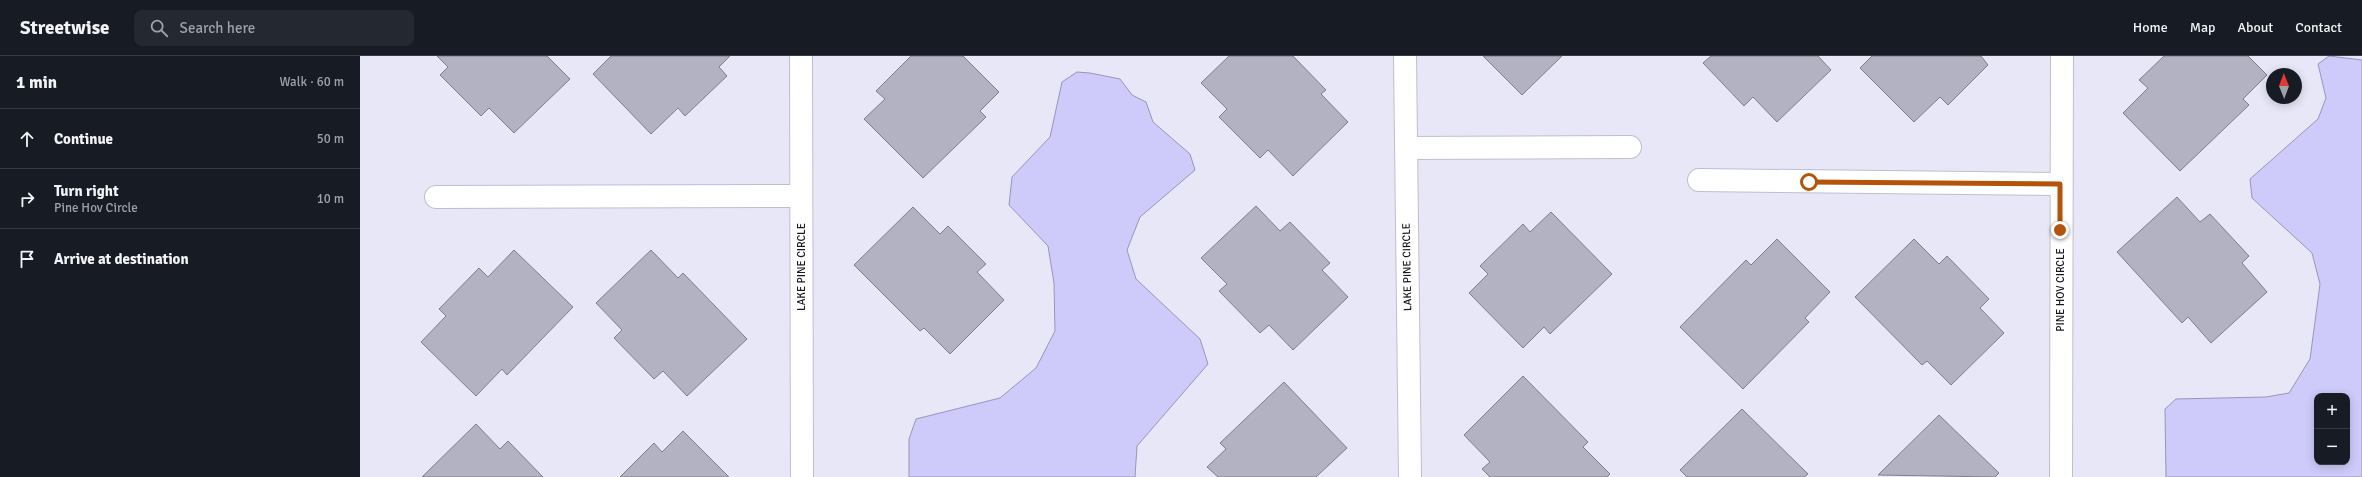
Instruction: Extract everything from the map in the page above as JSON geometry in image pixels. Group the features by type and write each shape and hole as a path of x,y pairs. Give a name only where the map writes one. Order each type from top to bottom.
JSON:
{"street":[{"name":"LAKE PINE CIRCLE","path":"801,56 802,477"},
{"name":"LAKE PINE CIRCLE","path":"1405,56 1410,477"},
{"name":"PINE HOV CIRCLE","path":"2061,477 2060,184 2062,56"},
{"path":"1406,148 1630,147"},
{"path":"1699,180 2060,184"},
{"path":"436,197 801,196"}],"water":[{"path":"2329,56 2362,60 2362,477 2166,477 2165,409 2176,399 2266,397 2289,393 2310,359 2320,284 2312,253 2252,198 2250,179 2318,119 2326,98 2318,64"},
{"path":"1077,72 1120,79 1132,95 1146,102 1153,122 1190,154 1195,170 1140,217 1127,250 1136,279 1200,339 1208,364 1137,446 1135,477 909,477 909,439 916,419 1000,398 1036,368 1055,331 1054,283 1048,246 1009,205 1012,177 1050,137 1062,82"}],"building":[{"path":"437,56 547,56 570,79 514,133 489,108 481,116 440,75 448,67"},
{"path":"611,56 730,56 719,67 727,76 685,116 678,108 651,134 593,74"},
{"path":"911,56 963,56 999,92 980,111 986,117 923,178 864,119 885,99 876,91"},
{"path":"1229,56 1293,56 1326,90 1321,94 1348,122 1293,176 1268,150 1260,158 1219,117 1227,109 1201,83"},
{"path":"1483,56 1562,56 1522,95"},
{"path":"1711,56 1818,56 1831,70 1777,122 1753,97 1744,106 1703,63"},
{"path":"1872,56 1981,56 1988,65 1948,105 1940,97 1914,122 1860,68"},
{"path":"2164,56 2248,56 2266,74 2266,76 2243,99 2249,105 2180,171 2123,113 2148,88 2139,80"},
{"path":"2177,197 2200,222 2210,214 2249,256 2242,263 2267,292 2211,343 2188,317 2182,323 2117,252"},
{"path":"1256,206 1280,231 1290,222 1330,263 1322,270 1348,297 1293,350 1269,325 1260,333 1219,291 1227,284 1201,258"},
{"path":"913,207 940,234 948,226 986,264 977,272 1004,300 950,354 924,328 920,331 854,265"},
{"path":"1551,212 1612,274 1550,334 1544,327 1523,348 1469,293 1488,274 1480,266 1523,224 1530,232"},
{"path":"1777,239 1830,292 1805,318 1809,322 1743,389 1680,327 1746,260 1751,265"},
{"path":"1914,239 1939,264 1947,256 1989,299 1980,308 2004,333 1951,385 1927,361 1922,365 1855,297"},
{"path":"514,250 573,307 507,375 502,369 476,396 421,342 446,316 439,309 479,268 488,277"},
{"path":"651,250 678,278 683,273 747,339 687,396 663,371 654,379 614,338 622,330 596,303"},
{"path":"1523,376 1588,442 1583,447 1610,474 1607,477 1490,477 1482,469 1490,462 1464,435"},
{"path":"1284,382 1347,448 1316,477 1218,477 1207,467 1226,449 1220,443"},
{"path":"1742,409 1808,474 1804,477 1687,477 1680,470"},
{"path":"1939,415 1999,473 1995,477 1878,475"},
{"path":"476,424 500,449 508,441 543,477 422,477"},
{"path":"683,431 729,477 620,477 654,443 662,452"}],"route":[{"path":"1809,182 2060,184 2060,230"}]}
